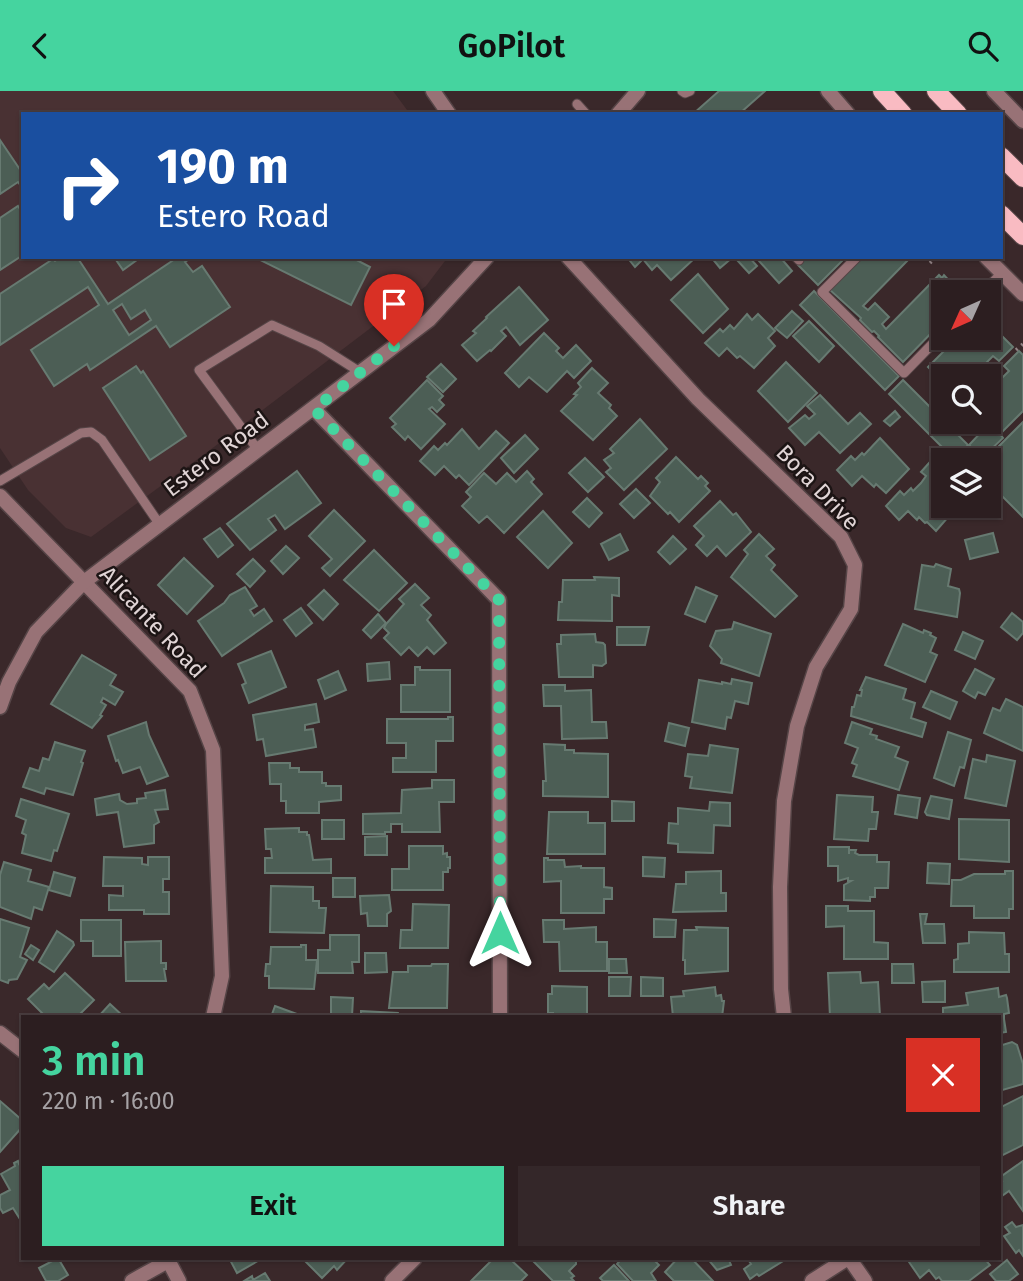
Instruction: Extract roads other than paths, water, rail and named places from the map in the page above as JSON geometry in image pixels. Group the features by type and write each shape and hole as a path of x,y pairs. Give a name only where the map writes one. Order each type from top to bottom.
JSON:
{"main road":[{"path":"882,91 901,112"},
{"path":"936,91 956,112"},
{"path":"1003,158 1023,178"},
{"path":"1003,216 1023,236"}],"street":[{"path":"433,91 448,112"},
{"path":"620,112 638,91"},
{"path":"828,91 846,112"},
{"path":"994,91 1023,121"},
{"name":"Estero Road","path":"0,707 9,683 36,632 84,582 429,320 485,259"},
{"name":"Bora Drive","path":"570,259 698,399 841,537 855,565 851,609 816,667 797,726 784,801 780,899 784,1015"},
{"path":"988,259 1023,294"},
{"path":"314,409 499,600 500,1015"},
{"name":"Alicante Road","path":"0,496 190,691 213,750 222,976 214,1015"},
{"path":"0,1033 21,1049"},
{"path":"132,1281 167,1260 179,1281"},
{"path":"392,1281 413,1260"},
{"path":"812,1281 845,1260"},
{"path":"849,1260 864,1281"}],"lane":[{"path":"682,91 690,91"},
{"path":"577,104 584,112"},
{"path":"855,259 822,292 904,373 931,345"},
{"path":"994,280 1002,272"},
{"path":"258,450 199,370 272,325 319,346 360,372"},
{"path":"0,481 81,432 91,432 102,439 160,525"}]}
